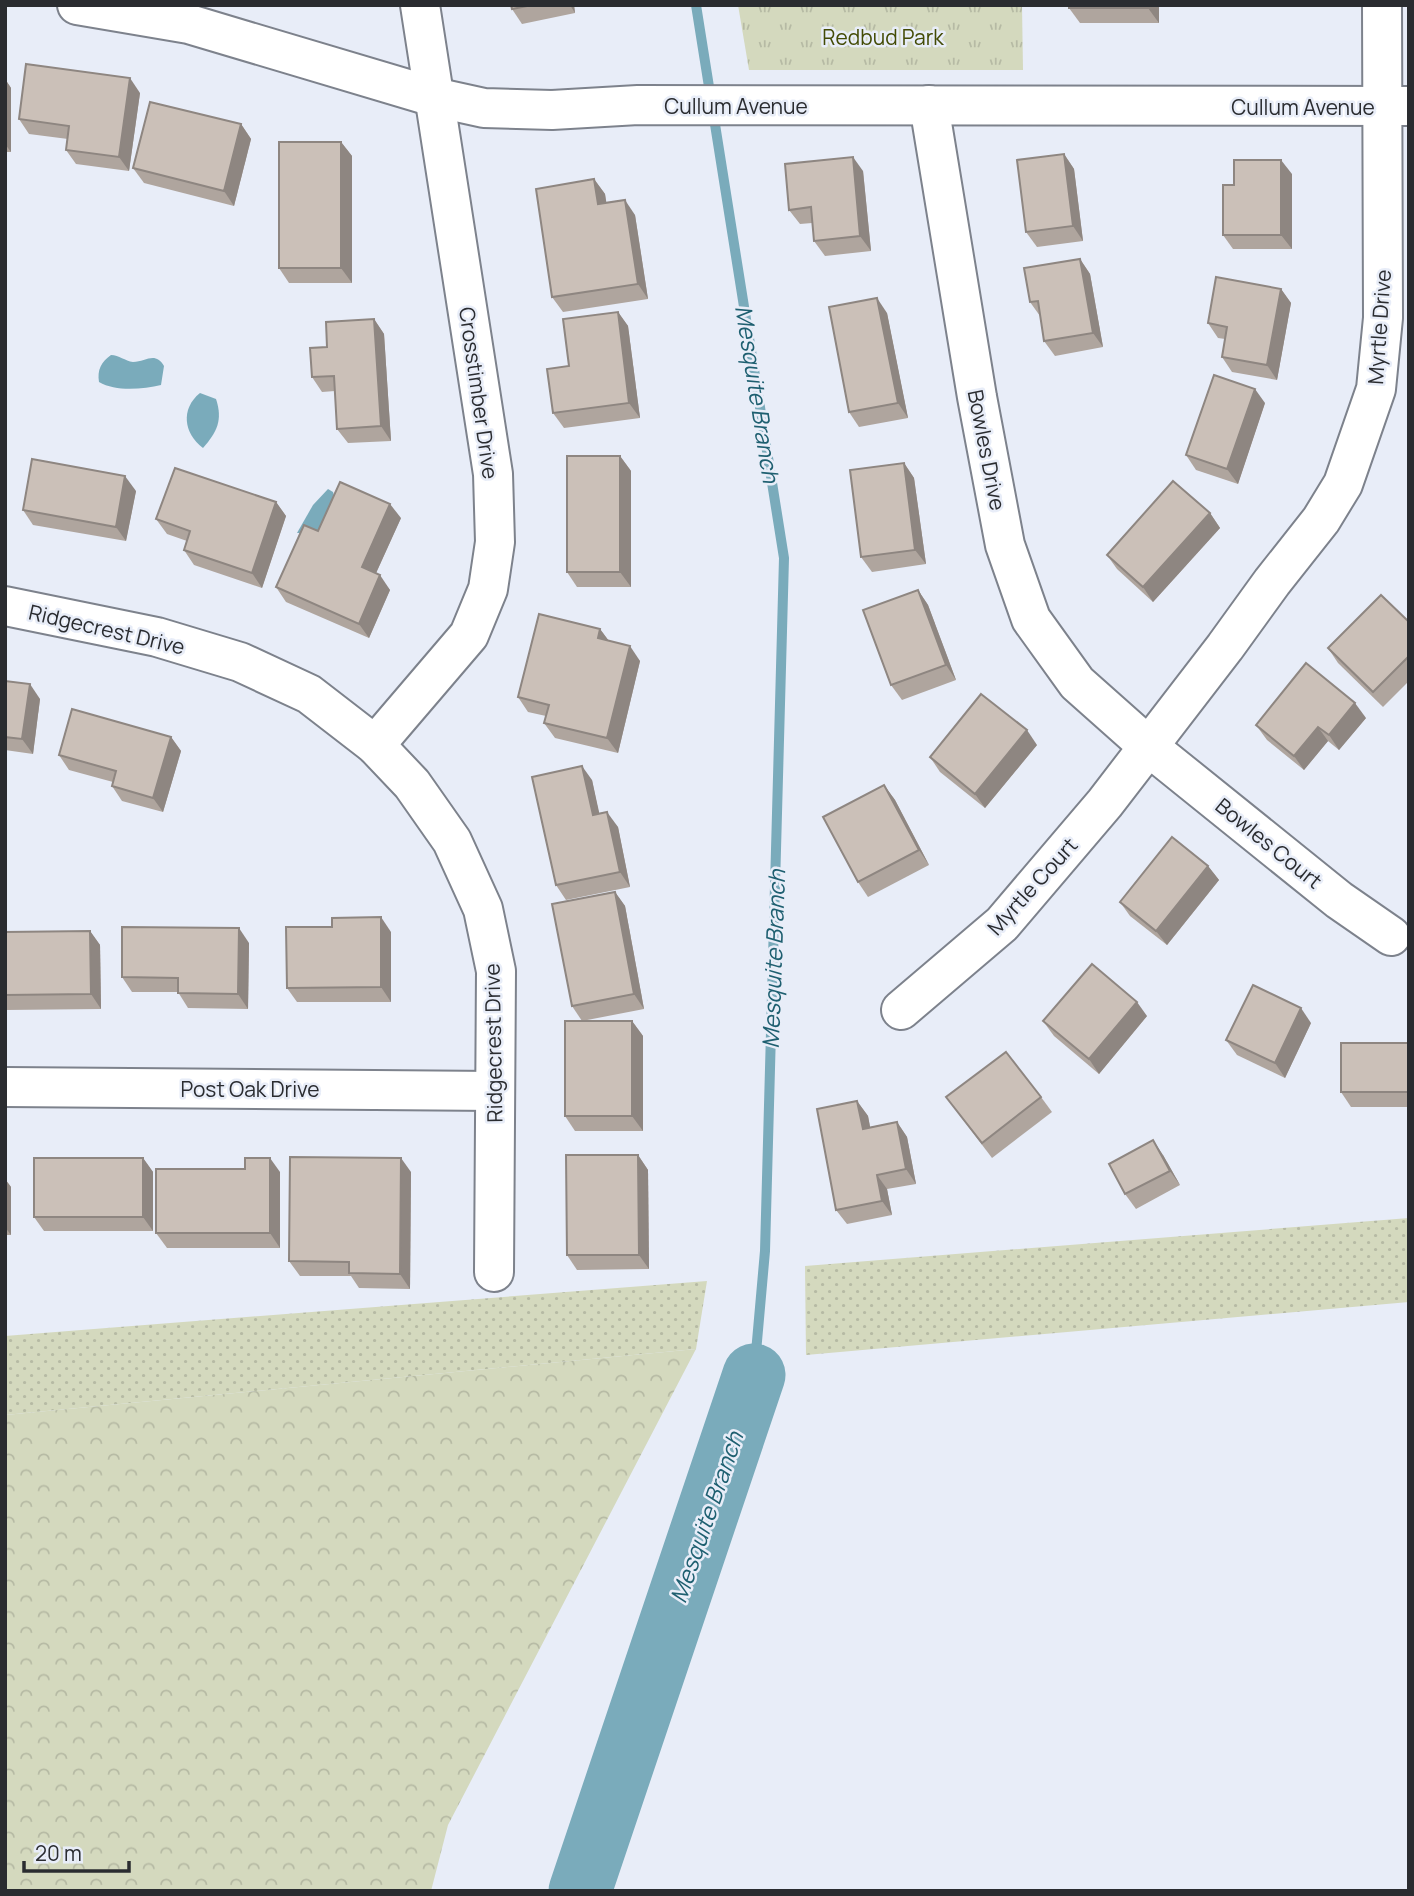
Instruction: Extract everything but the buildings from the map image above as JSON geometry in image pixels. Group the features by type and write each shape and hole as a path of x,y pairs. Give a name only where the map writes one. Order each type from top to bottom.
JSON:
{"street":[{"name":"Cullum Avenue","path":"77,5 189,24 434,97 484,108 552,110 638,105 1396,106"},
{"name":"Crosstimber Drive","path":"375,745 469,635 488,589 495,542 493,474 420,5"},
{"name":"Myrtle Drive","path":"1149,747 1321,520 1343,484 1376,389 1396,106 1382,5"},
{"name":"Bowles Drive","path":"929,105 977,397 1005,545 1031,619 1077,683 1149,747"},
{"name":"Ridgecrest Drive","path":"5,607 157,637 240,662 309,694 375,745 412,784 452,841 483,909 496,971 494,1272"},
{"name":"Bowles Court","path":"1149,747 1339,900 1391,936"},
{"name":"Myrtle Court","path":"901,1010 1002,924 1149,747"},
{"name":"Post Oak Drive","path":"5,1087 495,1091"}],"green space":[{"name":"Redbud Park","path":"738,5 1022,5 1023,70 749,70"},
{"path":"1409,1218 1409,1302 806,1355 805,1266"},
{"path":"707,1281 696,1349 5,1415 5,1336"},
{"path":"696,1349 448,1825 431,1891 5,1891 5,1415"}],"water":[{"path":"111,355 133,362 157,359 164,366 161,385 121,388 99,382 100,367"},
{"path":"200,393 216,399 219,413 215,431 203,448 192,436 187,421 189,406"},
{"path":"328,489 333,492 335,499 321,533 297,533 313,505"}],"waterway":[{"name":"Mesquite Branch","path":"696,5 784,558 765,1251 754,1375"},
{"name":"Mesquite Branch","path":"580,1891 754,1375"}]}
